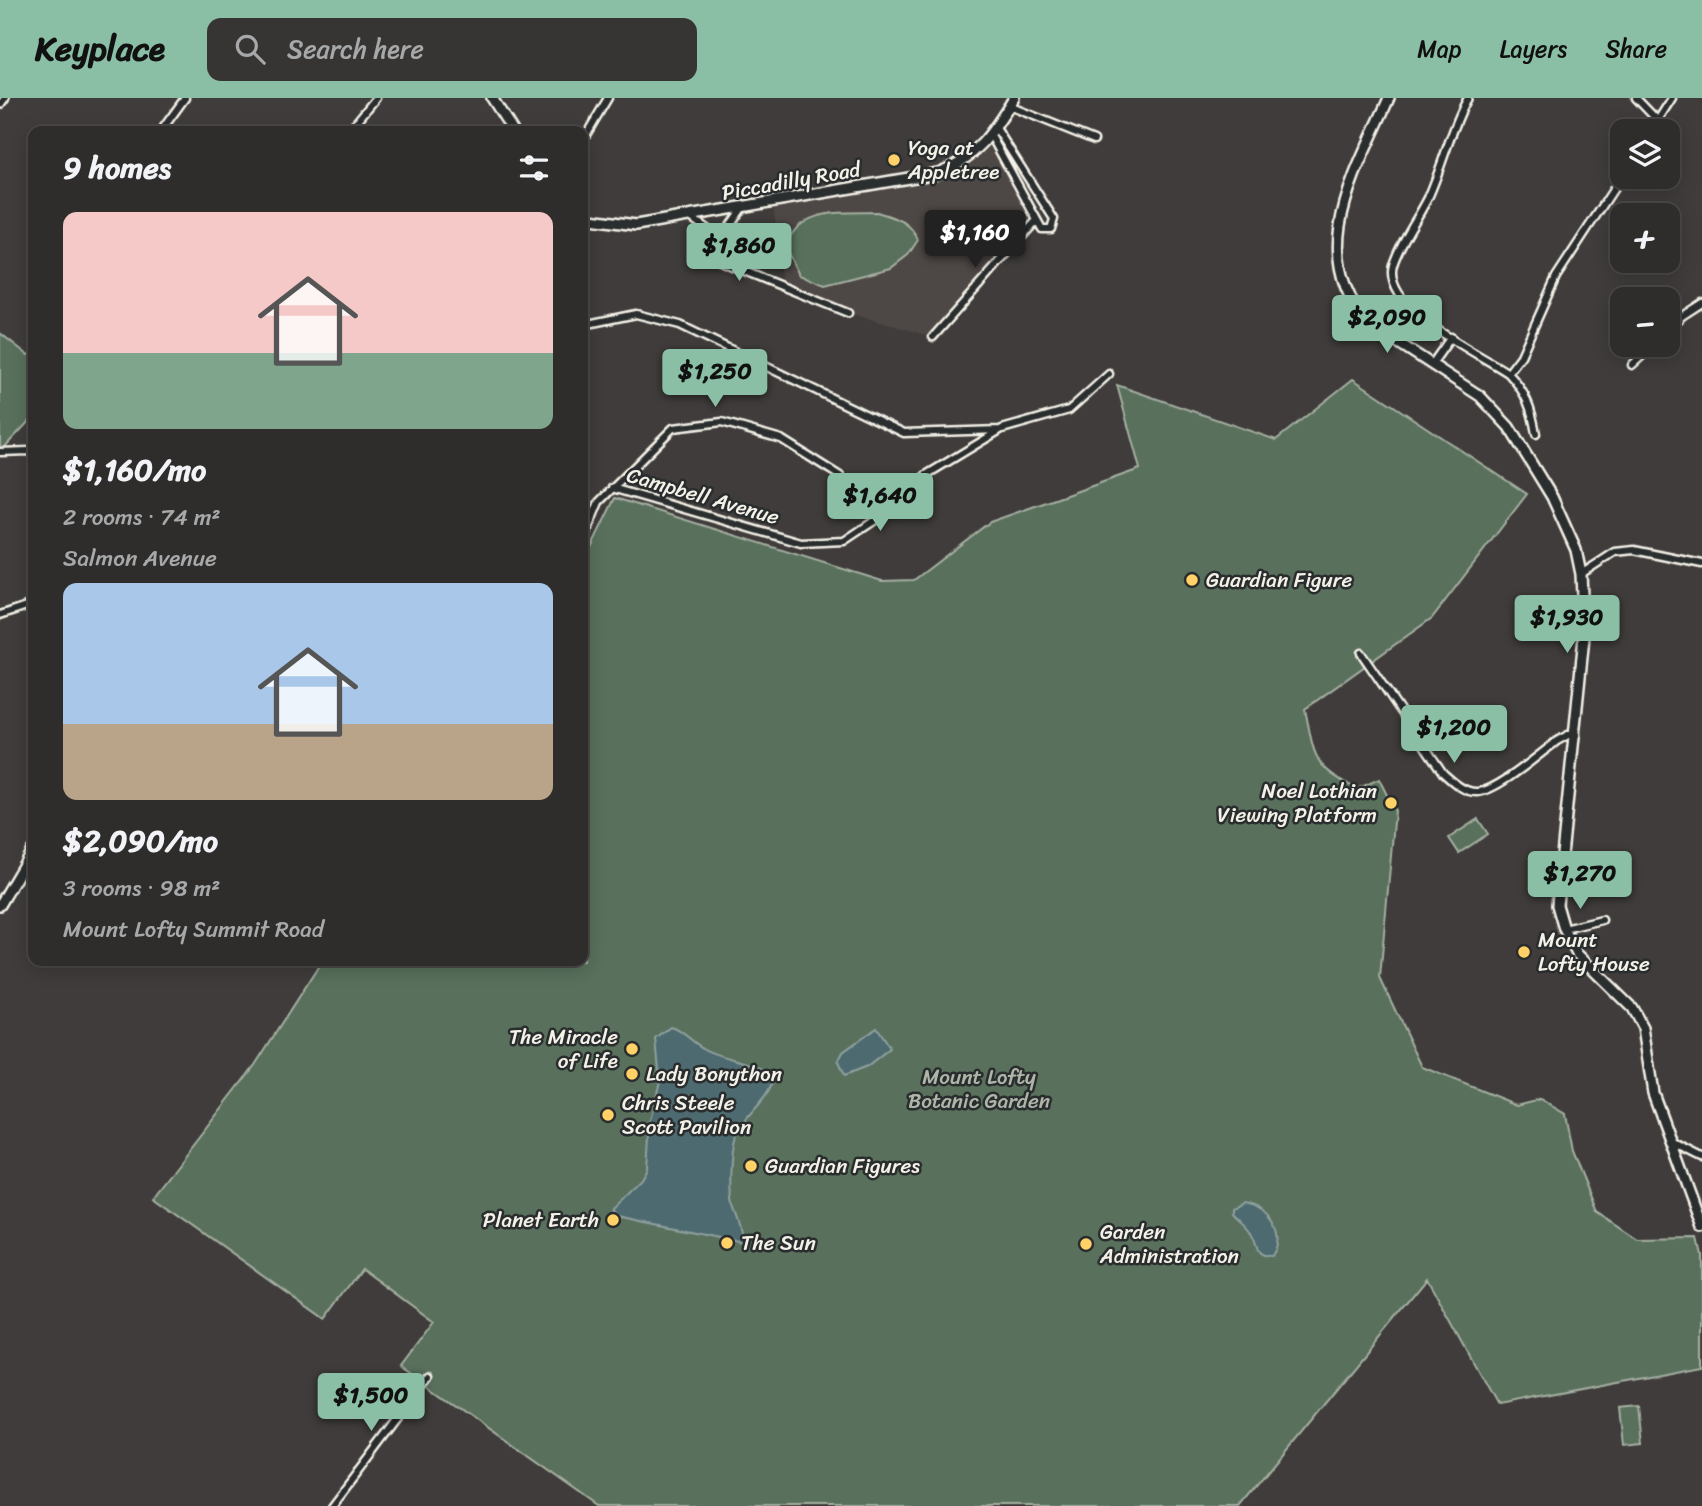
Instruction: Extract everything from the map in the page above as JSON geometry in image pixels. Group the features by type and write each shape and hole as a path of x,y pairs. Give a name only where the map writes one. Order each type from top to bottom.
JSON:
{"main road":[{"path":"492,98 510,126"},
{"path":"1389,98 1339,222 1338,268 1349,298 1368,323 1480,396 1509,427 1533,462 1565,523 1581,575 1584,637 1576,735 1557,884 1558,905 1564,929 1577,954 1638,1016 1643,1028 1653,1093 1702,1227"},
{"name":"Piccadilly Road","path":"588,219 636,225 938,173 966,161 993,131 1012,102"},
{"path":"0,905 28,857"}],"street":[{"path":"0,106 5,98"},
{"path":"165,126 185,98"},
{"path":"353,126 376,98"},
{"path":"588,132 608,98"},
{"path":"1468,98 1452,128 1428,197 1394,264 1391,279 1403,302 1451,337 1508,373 1524,391 1530,403 1536,434"},
{"path":"1636,98 1656,119"},
{"path":"1659,119 1672,98"},
{"path":"1012,102 1094,140"},
{"path":"993,131 1054,219 1051,229 1042,229 993,131"},
{"path":"1508,373 1521,356 1556,277 1614,189"},
{"path":"743,207 721,239 717,253 722,262 848,313"},
{"path":"689,216 721,239"},
{"path":"933,337 1037,219"},
{"path":"1680,318 1702,303"},
{"path":"588,325 636,314 680,325 904,433 1002,429"},
{"path":"1432,364 1451,337"},
{"path":"1632,365 1641,357"},
{"name":"Campbell Avenue","path":"612,488 801,543 844,541 880,517 926,475 1002,429 1069,410 1109,374"},
{"path":"588,529 599,502 673,429 722,422 781,439 840,475 880,517"},
{"path":"0,453 28,451"},
{"path":"1581,575 1615,552 1634,550 1702,564"},
{"path":"0,615 28,606"},
{"path":"1361,653 1443,773 1456,785 1468,790 1485,791 1558,741 1568,735 1576,735"},
{"path":"1564,929 1602,920"},
{"path":"1670,1141 1702,1157"},
{"path":"332,1506 430,1376"}],"shaded area":[{"path":"990,134 1037,220 933,337 848,313 782,286 773,202 948,169"}],"green space":[{"path":"877,212 901,221 915,233 918,240 908,255 891,268 825,285 799,275 785,247 800,225 823,215"},
{"path":"0,333 28,355 28,422 0,452"},
{"name":"Mount Lofty Botanic Garden","path":"1353,379 1527,494 1432,618 1305,709 1314,749 1323,766 1357,789 1379,779 1395,811 1380,978 1422,1067 1517,1105 1540,1099 1565,1114 1572,1151 1597,1212 1637,1239 1698,1238 1702,1255 1702,1366 1497,1405 1427,1278 1240,1506 599,1506 401,1366 434,1322 362,1269 325,1319 153,1197 255,1065 319,966 588,966 588,554 615,498 882,581 914,580 990,522 1140,469 1117,385 1276,440"},
{"path":"1478,819 1488,834 1459,853 1449,838"},
{"path":"1639,1406 1643,1443 1624,1445 1620,1408"}],"water":[{"path":"671,1027 711,1052 749,1063 774,1077 768,1093 740,1128 734,1142 732,1200 743,1242 617,1216 610,1209 641,1179 647,1168 650,1121 660,1081 656,1039"},
{"path":"876,1028 890,1049 867,1067 844,1076 838,1062 843,1052"},
{"path":"1242,1203 1260,1210 1272,1222 1277,1238 1272,1256 1266,1256 1258,1250 1250,1231 1232,1212 1232,1208"}],"place":[{"name":"Yoga at Appletree","path":"894,160"},
{"name":"Guardian Figure","path":"1192,580"},
{"name":"Noel Lothian Viewing Platform","path":"1391,803"},
{"name":"Mount Lofty House","path":"1524,952"},
{"name":"The Miracle of Life","path":"632,1049"},
{"name":"Lady Bonython","path":"632,1074"},
{"name":"Chris Steele Scott Pavilion","path":"608,1115"},
{"name":"Guardian Figures","path":"751,1166"},
{"name":"Planet Earth","path":"613,1220"},
{"name":"The Sun","path":"727,1243"},
{"name":"Garden Administration","path":"1086,1244"}]}
